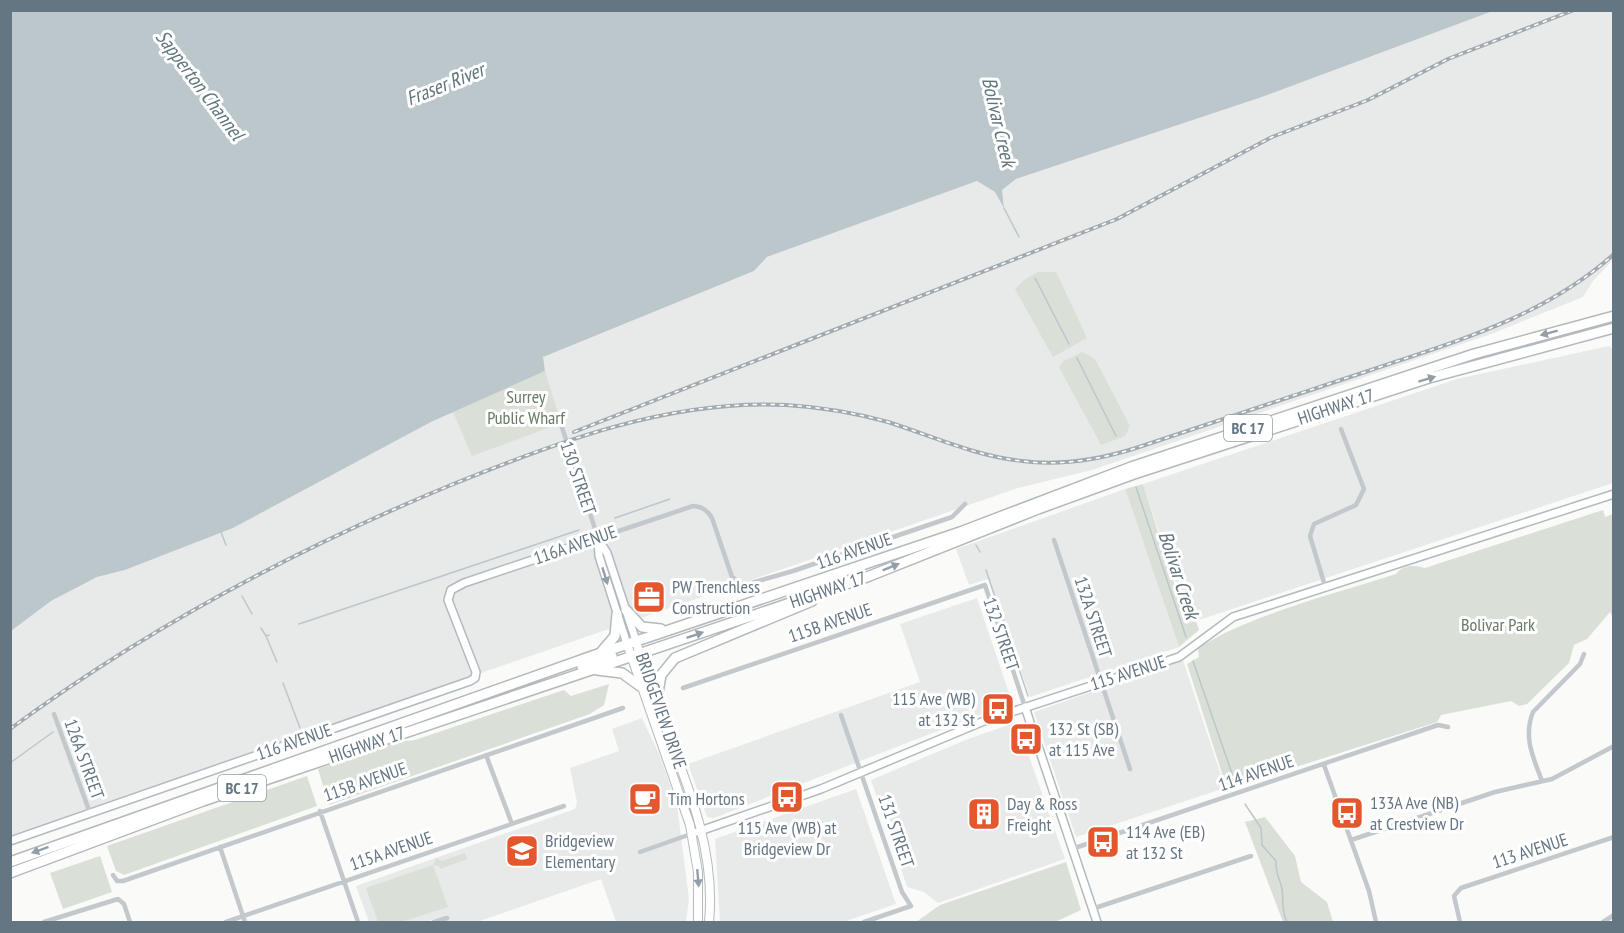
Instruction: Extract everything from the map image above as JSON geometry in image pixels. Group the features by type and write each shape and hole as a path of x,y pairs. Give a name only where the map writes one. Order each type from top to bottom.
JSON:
{"highway":[{"path":"1610,317 1614,309"},
{"name":"HIGHWAY 17","path":"10,873 203,801 595,669 669,630 960,532 1077,486 1474,354 1610,317"},
{"name":"HIGHWAY 17","path":"10,862 595,655 632,649 867,577 1038,509 1296,420 1478,364 1614,328"},
{"path":"656,704 663,670 681,655 867,577"},
{"path":"595,655 615,636 621,612 642,627 669,630"},
{"path":"476,709 506,694 632,649"},
{"path":"595,669 622,673 640,686"}],"main road":[{"name":"BRIDGEVIEW DRIVE","path":"632,649 640,686 692,834 699,891 698,922"},
{"name":"BRIDGEVIEW DRIVE","path":"632,649 656,704 702,831 710,878 709,922"}],"street":[{"name":"130 STREET","path":"559,418 598,538 607,554 632,649"},
{"path":"1325,586 1310,536 1314,524 1356,505 1364,489 1341,429"},
{"name":"115 AVENUE","path":"640,852 861,774 960,731 1025,707 1179,657 1233,616 1614,494"},
{"name":"116 AVENUE","path":"700,507 707,510 712,518 732,577 737,582 750,585 952,517 965,504"},
{"name":"116A AVENUE","path":"475,678 474,664 448,600 451,590 464,583 693,506 700,507"},
{"name":"132A STREET","path":"1054,540 1130,769"},
{"name":"115B AVENUE","path":"683,688 985,585"},
{"name":"132 STREET","path":"985,585 1097,922"},
{"path":"1542,782 1529,745 1529,721 1533,712 1580,664 1584,654"},
{"name":"116 AVENUE","path":"10,841 475,678"},
{"name":"115B AVENUE","path":"113,875 117,881 622,708"},
{"name":"126A STREET","path":"54,714 90,813"},
{"name":"131 STREET","path":"841,715 902,892 911,906 864,922"},
{"name":"114 AVENUE","path":"1072,849 1438,725 1448,727"},
{"path":"1351,840 1494,792 1542,782 1561,775 1614,746"},
{"path":"486,755 512,824"},
{"path":"1324,765 1369,891 1376,922"},
{"name":"115A AVENUE","path":"226,922 564,806"},
{"path":"320,811 358,922"},
{"name":"113 AVENUE","path":"1460,922 1454,900 1456,892 1614,837"},
{"path":"220,847 245,922"},
{"path":"1092,909 1251,856"},
{"path":"44,922 119,899 130,922"},
{"path":"1603,922 1614,915"},
{"path":"435,922 447,918"}],"shaded area":[{"path":"1493,11 1613,11 1613,260 1593,281 1583,297 1494,333 1092,470 1018,488 11,835 11,631 51,601 97,577 125,570 233,528 431,422 545,371 542,357 754,271 767,257 977,181 995,192 1004,206 1002,190 1016,179 1259,98"},
{"path":"1609,346 1613,349 1613,483 1187,624 1183,604 1143,484 1457,379"},
{"path":"1125,489 1179,647 1030,697 988,579 969,585 956,549"},
{"path":"977,598 1012,702 714,818 707,817 688,764 920,682 900,624"},
{"path":"1183,660 1225,788 1076,837 1034,712"},
{"path":"642,718 660,756 677,805 689,899 686,922 616,922 601,879 477,922 441,922 439,918 425,922 369,922 356,886 575,809 577,802 570,768 619,751 612,729"},
{"path":"1017,722 1065,859 938,903 924,892 907,887 871,780 968,739"},
{"path":"856,789 896,904 843,922 720,922 715,839"}],"green space":[{"path":"1038,272 1056,272 1087,338 1053,357 1015,289 1024,280"},
{"path":"1082,352 1095,359 1130,426 1125,436 1101,445 1059,367 1064,361"},
{"name":"Surrey Public Wharf","path":"545,371 561,423 472,456 453,412"},
{"path":"1143,484 1187,624 1196,621 1199,630 1179,647 1125,489"},
{"name":"Bolivar Park","path":"1603,510 1605,517 1613,514 1613,617 1610,612 1587,639 1574,645 1569,663 1527,704 1519,706 1511,701 1441,715 1437,722 1227,789 1187,664 1199,657 1198,648 1219,636 1268,615 1396,574 1406,567 1425,568"},
{"path":"609,684 604,705 590,714 329,805 318,769 396,742 415,740 564,690 571,696"},
{"path":"307,776 317,806 124,875 116,871 107,846"},
{"path":"1265,817 1295,856 1301,882 1327,902 1333,922 1283,922 1245,822"},
{"path":"465,853 467,859 440,869 439,866 433,865 436,858 442,861"},
{"path":"100,856 112,892 63,909 50,873"},
{"path":"1066,862 1081,910 1055,922 916,922 940,905"},
{"path":"433,865 448,907 401,922 378,922 366,888"}],"water":[{"path":"11,10 1493,11 1259,98 1016,179 1002,190 1004,208 995,192 977,181 767,257 754,271 543,357 545,371 431,422 233,528 125,570 97,577 51,601 11,631"}],"waterway":[{"name":"Bolivar Creek","path":"1004,208 1019,237"},
{"name":"Bolivar Creek","path":"1035,278 1069,344"},
{"name":"Bolivar Creek","path":"1077,358 1116,436"},
{"name":"Bolivar Creek","path":"1136,487 1186,637"},
{"path":"615,518 670,499"},
{"path":"299,624 579,530"},
{"path":"221,532 226,545"},
{"path":"976,545 980,552"},
{"path":"986,570 1028,696"},
{"path":"242,596 252,614"},
{"path":"261,628 266,636 269,635"},
{"path":"266,636 277,662"},
{"name":"Bolivar Creek","path":"1193,661 1236,785"},
{"path":"283,683 300,728"},
{"path":"10,763 53,732"},
{"name":"Bolivar Creek","path":"1245,804 1261,828 1262,845 1276,861 1287,922"}],"railway":[{"path":"574,432 1117,219 1272,137 1368,100 1448,59 1574,10"},
{"path":"10,729 114,658 168,625 279,564 451,485 573,439 657,416 700,409 743,405 786,405 825,409 876,419 987,455 1051,463 1094,459 1165,439 1496,326 1558,295 1587,276 1614,254"}],"place":[{"name":"PW Trenchless Construction","path":"649,597"},
{"name":"115 Ave (WB) at 132 St","path":"998,709"},
{"name":"132 St (SB) at 115 Ave","path":"1026,739"},
{"name":"115 Ave (WB) at Bridgeview Dr","path":"787,797"},
{"name":"Tim Hortons","path":"645,799"},
{"name":"133A Ave (NB) at Crestview Dr","path":"1347,813"},
{"name":"Day & Ross Freight","path":"984,814"},
{"name":"114 Ave (EB) at 132 St","path":"1103,842"},
{"name":"Bridgeview Elementary","path":"522,851"}],"water label":[{"name":"Fraser River","path":"445,84"},
{"name":"Sapperton Channel","path":"200,85"}]}
